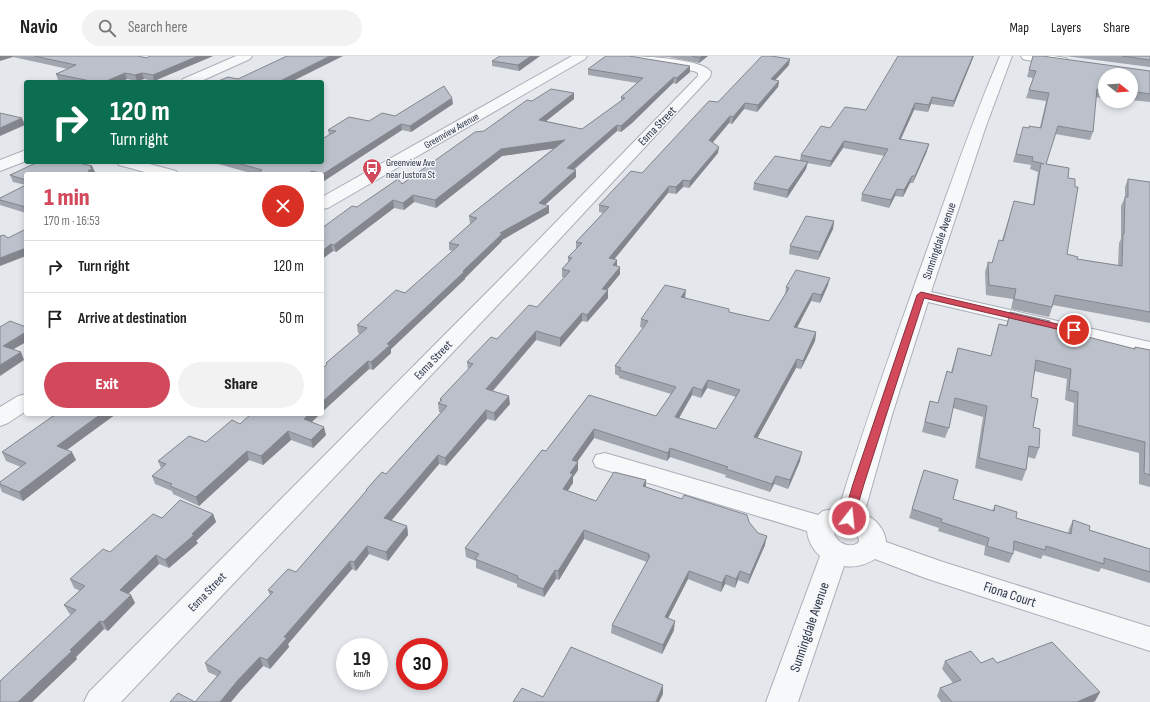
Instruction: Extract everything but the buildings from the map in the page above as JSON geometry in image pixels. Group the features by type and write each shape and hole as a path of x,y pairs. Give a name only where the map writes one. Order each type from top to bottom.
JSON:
{"main road":[{"path":"1027,56 1073,62"}],"street":[{"path":"192,80 246,56"},
{"name":"Greenview Avenue","path":"324,203 581,56"},
{"name":"Esma Street","path":"100,702 518,272 704,77 705,72 698,68 627,56"},
{"name":"Sunningdale Avenue","path":"849,518 858,484 921,295 986,106 1006,56"},
{"path":"0,166 24,156"},
{"path":"132,164 162,172"},
{"path":"921,295 1150,348"},
{"path":"0,418 24,402"},
{"path":"605,461 822,526"},
{"path":"832,518 849,518 859,522 867,529 872,537 871,547 868,552 858,556 846,556 835,552 822,540 820,532 822,526 832,518"},
{"name":"Fiona Court","path":"871,547 935,570 1150,639"},
{"name":"Sunningdale Avenue","path":"782,702 835,552"}],"place":[{"name":"Greenview Ave near Justora St","path":"372,185"}],"route":[{"path":"849,518 858,484 921,295 1074,330"}]}
